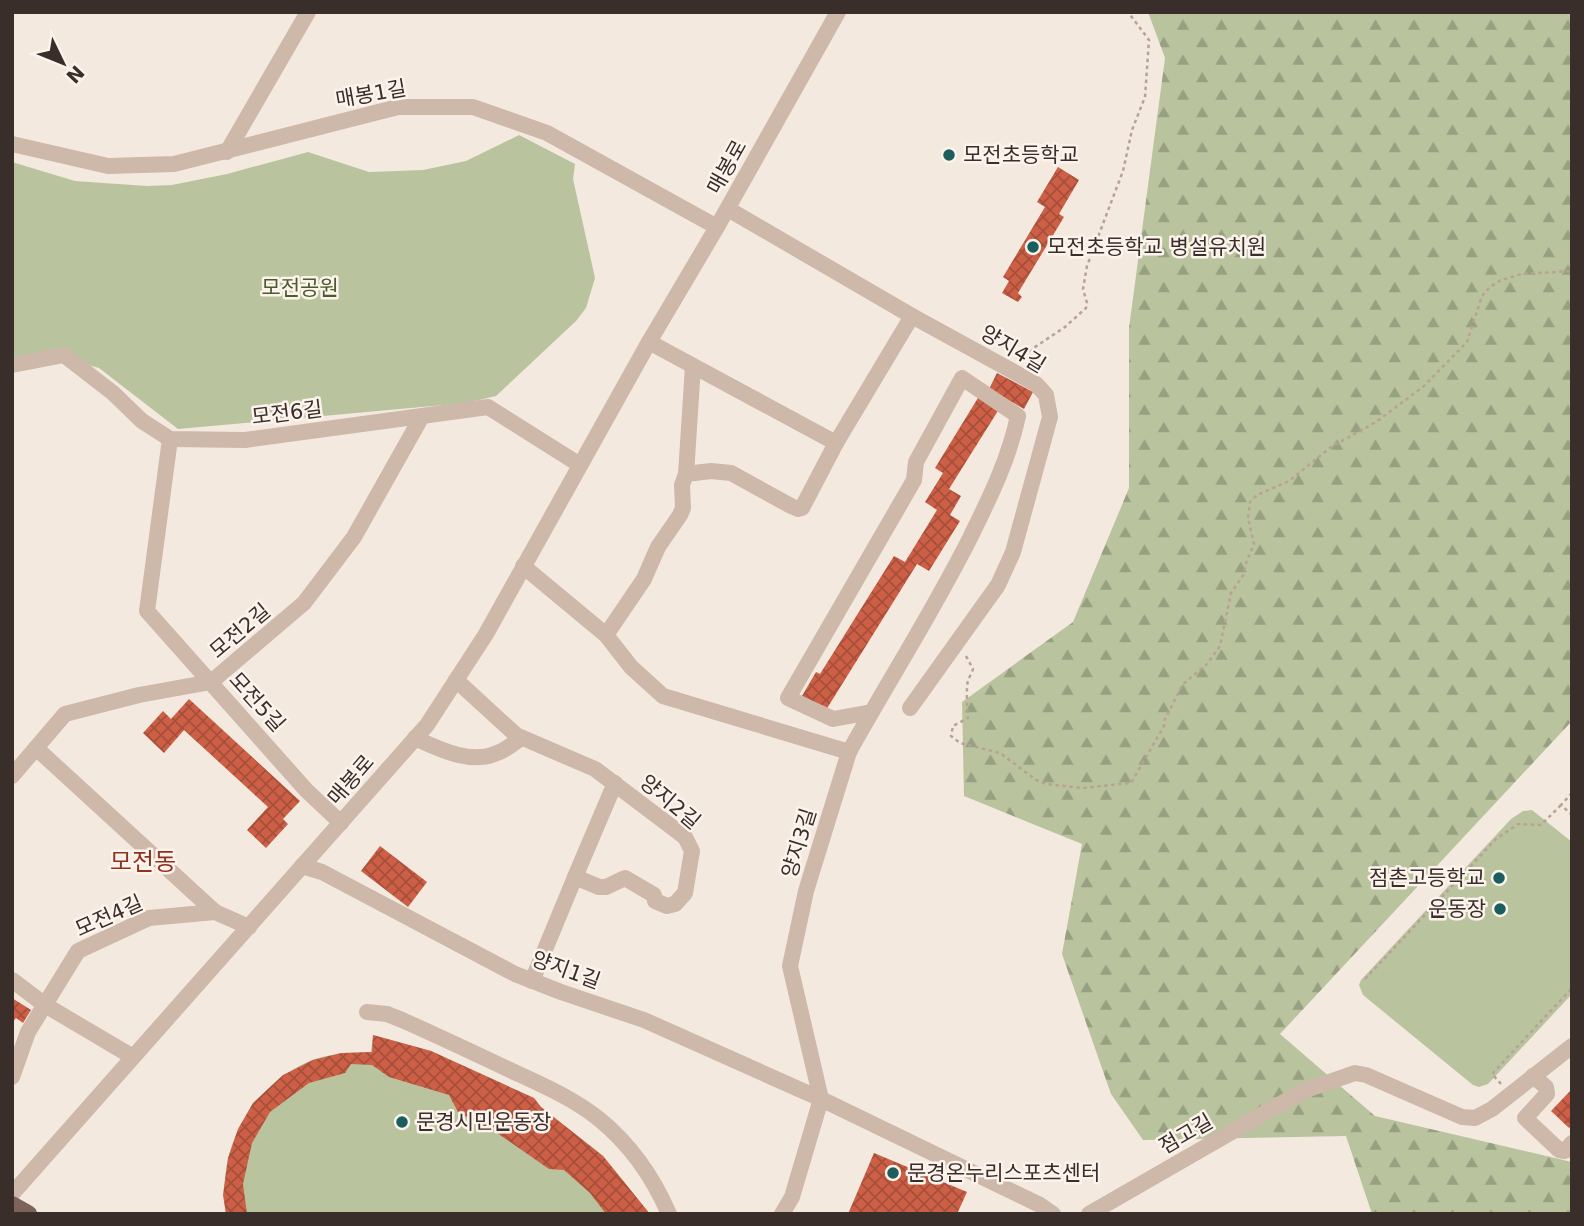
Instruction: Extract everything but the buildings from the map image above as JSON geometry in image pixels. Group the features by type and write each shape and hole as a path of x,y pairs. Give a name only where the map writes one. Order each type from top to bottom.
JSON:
{"main road":[{"path":"12,1205 28,1214"}],"street":[{"path":"227,152 308,12"},
{"name":"매봉로","path":"12,1194 428,725 486,634 838,12"},
{"name":"매봉1길","path":"12,144 108,166 174,164 398,107 473,107 547,133 717,227"},
{"name":"양지4길","path":"728,209 912,316 1036,384 1046,395 1050,417 1013,552 998,584 911,708"},
{"path":"686,474 704,471 731,473 798,509 805,504 836,443 912,316"},
{"path":"649,342 836,443"},
{"path":"872,712 833,719 788,698 914,480 916,462 979,352"},
{"path":"12,365 64,355 142,421 170,439"},
{"path":"606,635 680,515 682,485 686,474 693,366"},
{"name":"양지3길","path":"782,1214 792,1196 821,1099 790,966 806,891 849,752 945,587 992,494 1013,440 1018,416 962,378"},
{"name":"모전6길","path":"170,439 245,440 488,407 580,465"},
{"name":"모전2길","path":"12,776 65,714 139,695 211,682 304,603 354,537 421,418"},
{"name":"모전5길","path":"170,439 147,611 306,790 341,823"},
{"path":"523,566 606,635 631,667 663,696 849,752"},
{"name":"양지2길","path":"456,680 522,738 595,769 685,836 691,845 685,893 675,904 660,904 655,901 654,895 625,878 606,887 599,887 575,877"},
{"path":"415,738 449,753 482,757 501,752 522,738"},
{"path":"36,748 215,912 249,927"},
{"name":"양지2길","path":"532,981 615,783"},
{"name":"양지1길","path":"302,866 322,872 532,981 644,1020 821,1099 1040,1205 1053,1214"},
{"name":"모전4길","path":"12,1077 28,1032 80,949 149,918 215,912"},
{"path":"12,981 45,1005 133,1057"},
{"path":"367,1012 387,1014 402,1020 538,1083 589,1111 638,1158 669,1214"},
{"path":"12,1025 28,1032"},
{"path":"1572,1046 1533,1076 1546,1087 1547,1094 1525,1118 1559,1150 1565,1151 1572,1143"},
{"name":"점고길","path":"1089,1214 1303,1091 1355,1073 1361,1073 1462,1117 1475,1118 1492,1109 1533,1076"},
{"path":"796,1184 797,1214"}],"path":[{"path":"1018,374 1015,362 1020,355 1065,327 1086,308 1083,289 1087,266 1123,171 1132,130 1145,96 1149,40 1128,12"},
{"path":"962,635 965,654 973,669 968,681 967,695 970,705 968,718 953,726 951,736 960,743 1000,752 1036,780 1046,784 1082,788 1131,783 1164,726 1164,721 1184,684 1207,664 1220,646 1231,593 1244,574 1254,544 1248,519 1250,502 1257,495 1289,481 1331,447 1376,422 1424,386 1467,342 1482,296 1490,287 1521,274 1572,271"},
{"path":"1365,979 1496,838 1518,824 1541,825 1572,793"},
{"path":"1561,805 1572,815"},
{"path":"1492,1074 1572,988"}],"green space":[{"path":"1148,12 1572,12 1572,721 1280,1034 1375,1116 1572,1162 1572,1214 1372,1214 1346,1136 1143,1140 1111,1094 1062,954 1082,844 964,796 962,702 1073,622 1129,488 1129,328 1165,58"},
{"name":"모전공원","path":"519,135 575,164 573,179 595,278 586,308 576,321 496,396 466,403 178,429 99,368 67,359 12,359 12,162 75,181 172,185 227,174 308,152 369,172 423,170 466,161"},
{"name":"운동장","path":"1532,810 1572,842 1572,994 1488,1084 1479,1087 1473,1085 1363,995 1359,985 1511,819 1523,811"},
{"name":"문경시민운동장","path":"373,1035 431,1051 534,1098 541,1107 603,1156 650,1214 226,1214 224,1190 233,1143 242,1122 255,1103 271,1085 312,1060 371,1052"}],"place":[{"name":"모전초등학교","path":"949,155"},
{"name":"모전초등학교 병설유치원","path":"1033,247"},
{"name":"점촌고등학교","path":"1499,878"},
{"name":"운동장","path":"1500,909"},
{"name":"문경시민운동장","path":"402,1122"},
{"name":"문경온누리스포츠센터","path":"893,1173"}],"district":[{"name":"모전동","path":"143,862"}]}
